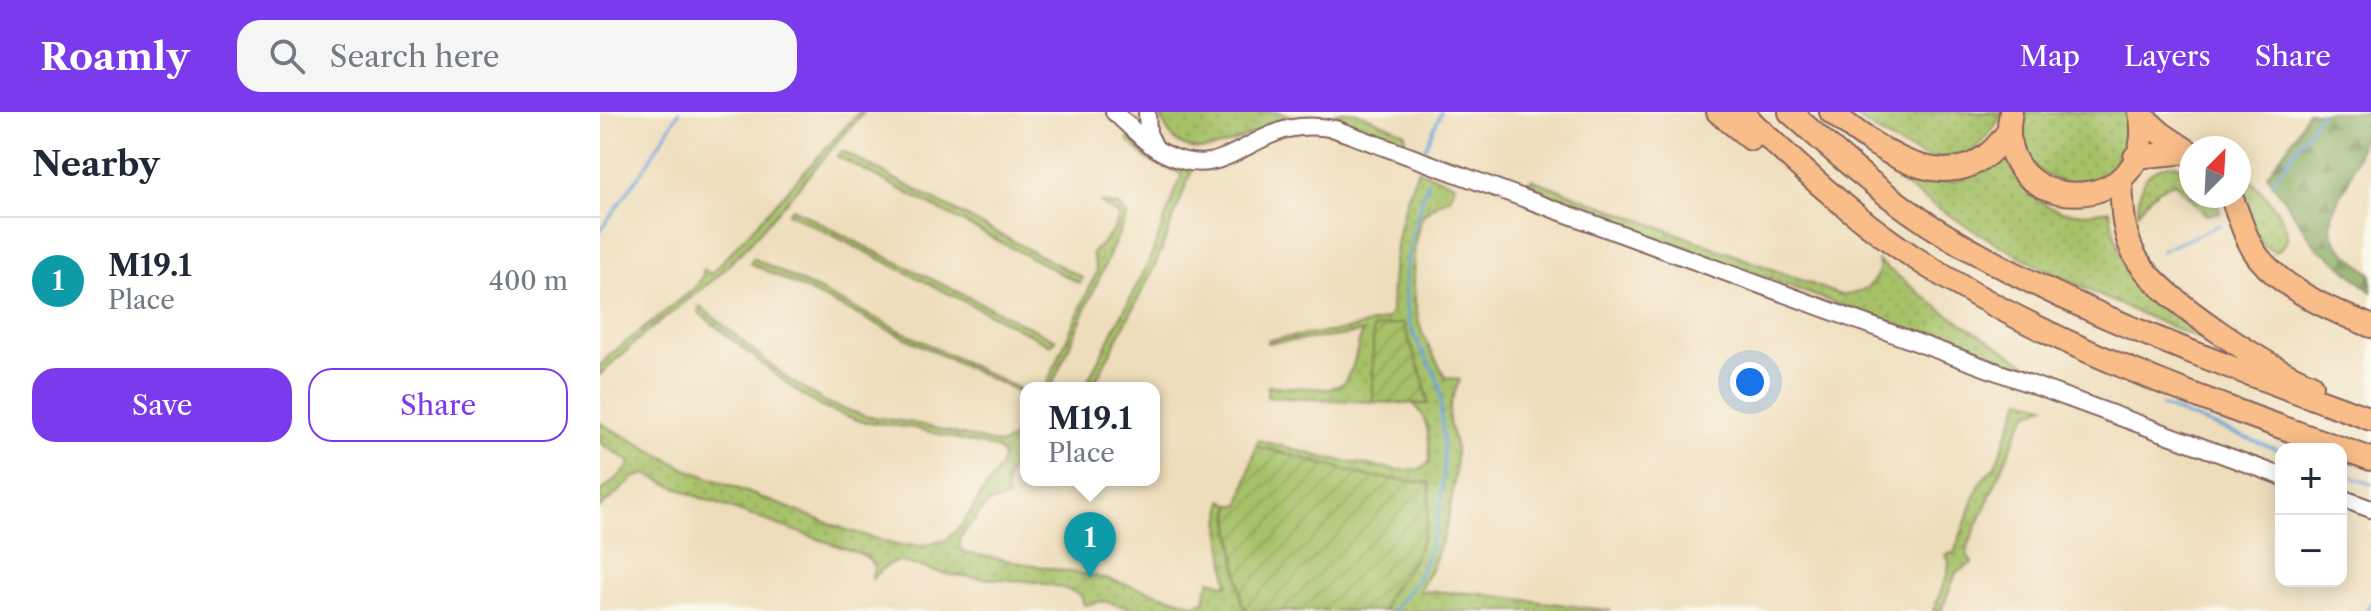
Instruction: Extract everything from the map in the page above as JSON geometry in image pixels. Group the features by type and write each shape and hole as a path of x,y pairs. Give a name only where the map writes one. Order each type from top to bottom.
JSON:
{"highway":[{"path":"1718,112 1865,227 1982,298 2116,364 2371,459"},
{"path":"1741,112 1824,189 1911,256"},
{"path":"1790,112 1853,168 1945,235 2015,274 2088,309 2238,370 2371,419"},
{"path":"1831,112 1891,154 1913,165 1937,170 1958,169 1978,162 1991,153 2010,121"},
{"path":"2010,121 2010,143 2021,167 2039,185 2065,195 2087,195 2108,188 2121,178 2135,157 2141,145 2140,113"},
{"path":"2140,113 2179,145"},
{"path":"2135,157 2179,153"},
{"path":"2121,178 2127,237 2137,261 2157,282 2182,304 2255,354 2304,382 2371,410"},
{"path":"2235,208 2244,232 2266,264 2281,278 2310,297 2371,326"}],"street":[{"path":"1114,112 1157,149 1178,159 1215,162 1286,129 1311,126 1335,129 2275,474"},
{"path":"1147,112 1148,133 1157,149"},
{"path":"2347,500 2371,509"}],"green space":[{"path":"859,112 864,112 717,277 643,335 600,375 600,366 611,354 695,288 703,276 703,269 711,274"},
{"path":"1160,112 1276,112 1290,116 1236,141 1198,149 1182,145 1169,133"},
{"path":"1335,112 1357,112 1404,132 1406,138 1402,143 1349,125"},
{"path":"1815,112 1891,167 1919,179 1950,182 1973,175 2005,157 2026,187 2047,205 2073,213 2110,210 2123,258 2145,292 2217,346 2100,296 1986,237 1901,183"},
{"path":"1848,112 2002,112 1981,143 1965,154 1948,159 1930,158 1913,152"},
{"path":"2024,112 2127,112 2127,146 2114,168 2095,180 2071,183 2049,176 2030,162 2021,140"},
{"path":"2307,112 2370,112 2331,227 2341,247 2371,274 2371,292 2317,248 2267,175 2297,133"},
{"path":"1131,136 1167,163 1192,170 1155,266 1095,382 1087,382 1148,264 1182,174 1148,160 1127,140"},
{"path":"842,151 1083,278 1079,283 837,156"},
{"path":"2179,166 2179,186 2176,183 2163,187 2137,214 2145,180 2163,167"},
{"path":"1418,170 1455,184 1450,198 1429,209 1421,220 1415,245 1414,276 1416,307 1424,338 1445,377 1460,380 1449,411 1456,452 1450,506 1435,559 1419,591 1472,593 1612,611 1384,611 1391,591 1416,553 1424,534 1430,483 1370,477 1256,446 1258,440 1330,459 1398,470 1418,470 1430,462 1425,422 1412,403 1428,403 1418,364 1406,351 1373,329 1373,402 1267,397 1268,386 1330,389 1344,383 1353,366 1362,332 1267,343 1267,340 1346,330 1387,319 1391,313 1397,240"},
{"path":"1518,179 1528,184 1531,179 1841,295 1855,293 1874,281 1878,275 1878,261 1946,313 2063,387 1515,185"},
{"path":"2251,180 2276,210 2287,233 2285,244 2276,252 2264,247 2245,208 2251,208"},
{"path":"1100,202 1118,206 1127,215 1057,374 1053,382 1048,382 1097,271 1092,253 1112,232 1119,216"},
{"path":"792,208 1056,340 1051,345 788,213"},
{"path":"2199,208 2219,208 2220,212 2206,215"},
{"path":"753,258 1019,389 1020,393 750,263"},
{"path":"700,306 787,378 827,403 865,416 914,423 999,444 1011,439 1020,430 1020,458 1009,473 1006,485 1008,498 988,503 960,537 960,549 967,553 1104,578 1196,605 1204,600 1210,580 1228,585 1220,526 1223,500 1231,505 1230,519 1242,604 1248,611 1142,611 1103,601 1084,605 1081,595 1048,584 946,574 902,562 894,562 872,579 874,567 861,554 693,495 646,474 635,477 600,508 600,493 628,468 630,462 600,443 600,423 686,469 847,530 896,545 922,546 946,540 961,526 1000,467 1003,457 998,449 914,428 860,421 821,407 698,312"},
{"path":"1403,323 1423,379 1428,404 1373,402 1373,328"},
{"path":"2021,399 2045,405 2027,415 2021,424 1969,544 1967,555 1972,563 1956,573 1941,611 1933,611 1948,573 1949,561 1945,555 1954,553 1981,481 1995,466"},
{"path":"1256,446 1370,477 1430,483 1428,514 1421,543 1412,562 1391,591 1384,611 1248,611 1242,604 1230,519 1231,505 1240,505"}],"waterway":[{"path":"600,231 679,112"},
{"path":"1425,148 1441,112"},
{"path":"2271,185 2321,112"},
{"path":"1394,611 1415,582 1426,558 1438,518 1443,477 1440,389 1410,325 1405,288 1408,252 1428,182"},
{"path":"2161,251 2219,225"},
{"path":"2161,406 2275,449"},
{"path":"2347,475 2371,484"},
{"path":"2368,611 2371,602"}],"place":[{"name":"M19.1","path":"1090,578"}]}
